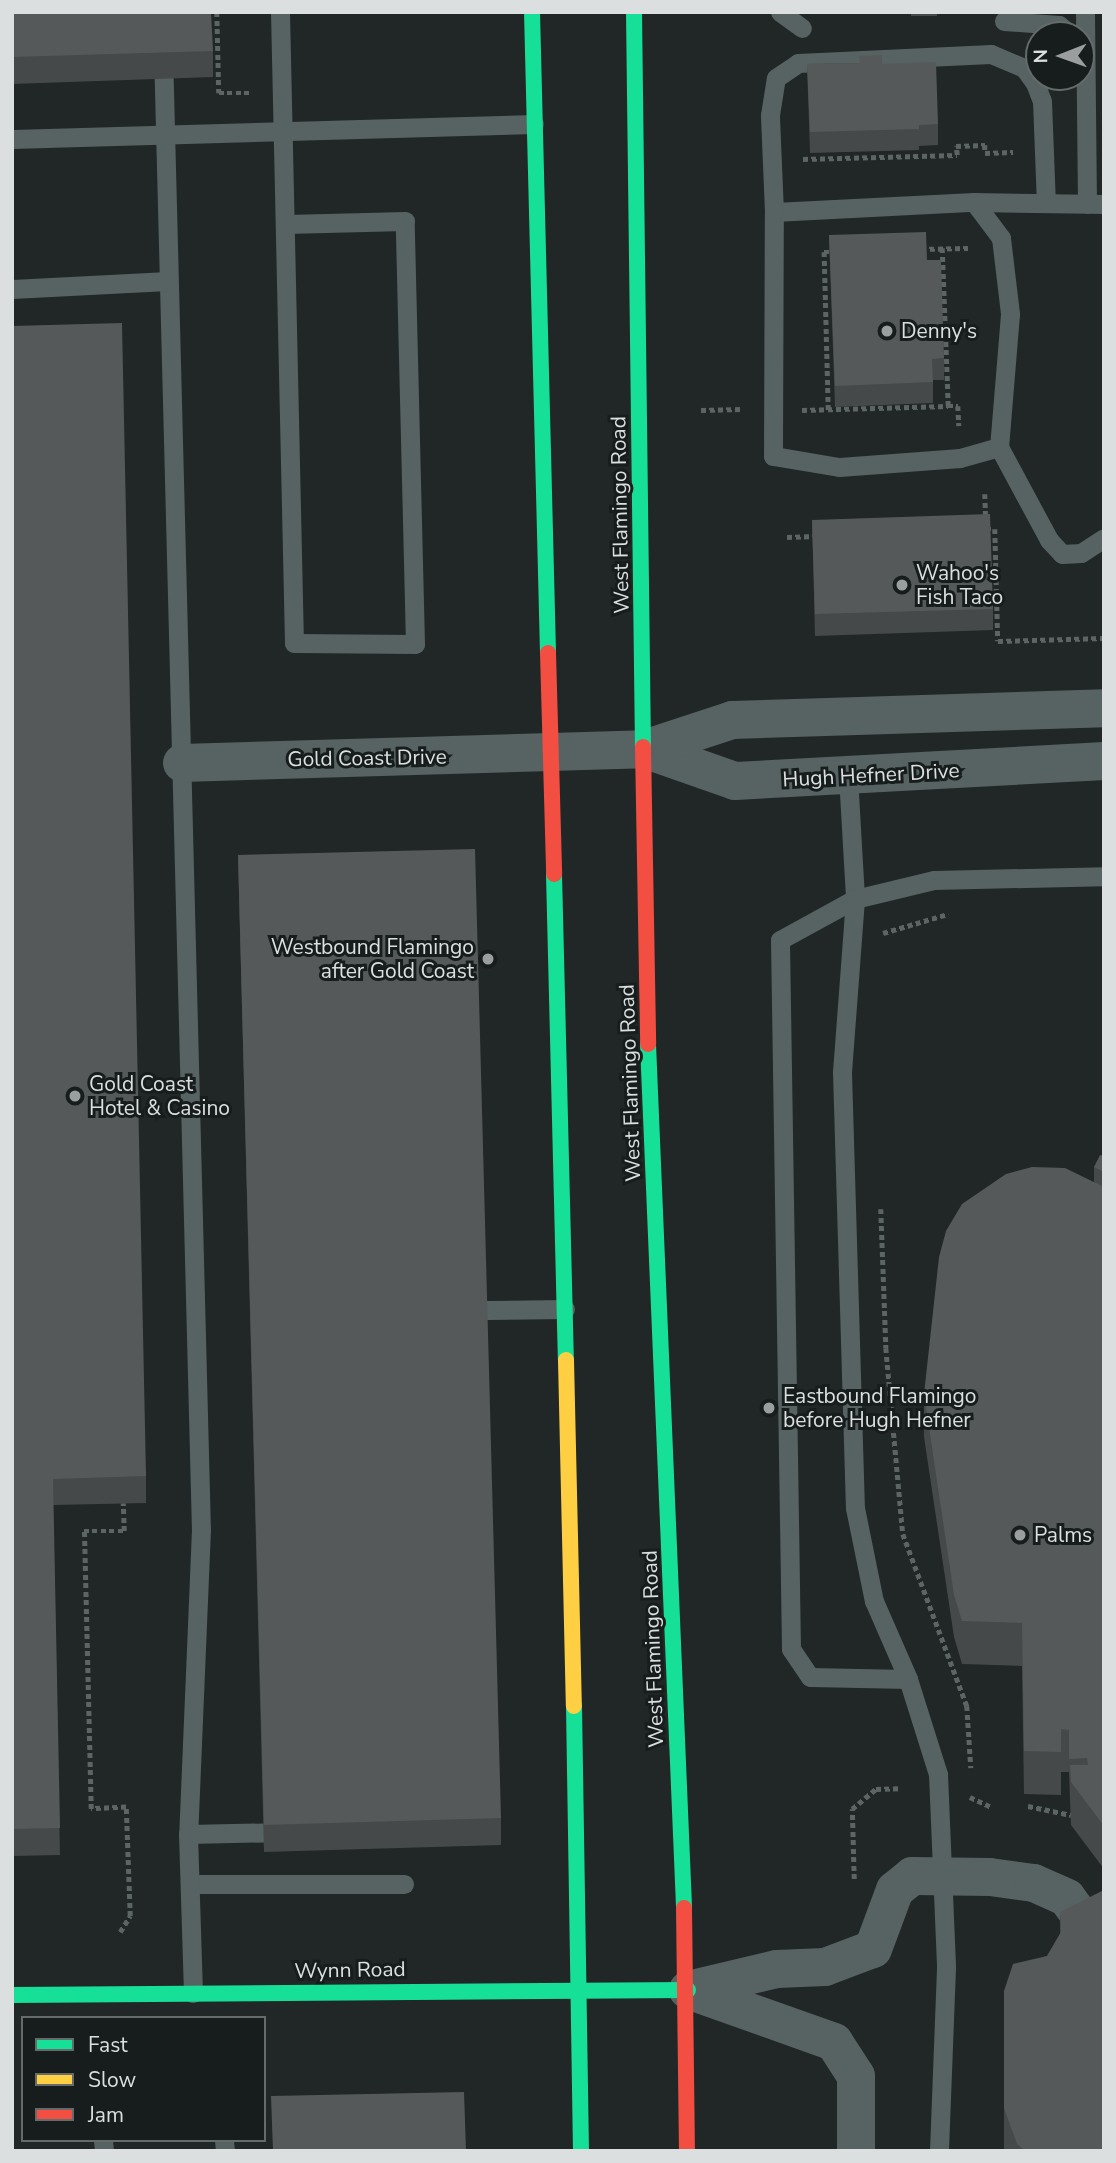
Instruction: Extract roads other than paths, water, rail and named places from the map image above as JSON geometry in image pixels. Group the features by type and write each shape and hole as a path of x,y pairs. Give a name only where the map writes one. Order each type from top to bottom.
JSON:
{"main road":[{"path":"532,12 565,1308 580,2151"},
{"name":"West Flamingo Road","path":"634,12 647,1028 688,1990 687,2151"},
{"name":"Wynn Road","path":"12,1995 688,1990"}],"street":[{"name":"Hugh Hefner Drive","path":"552,753 644,749 732,720 1104,708"},
{"name":"Hugh Hefner Drive","path":"644,749 735,781 1104,761"},
{"name":"Gold Coast Drive","path":"182,763 552,753"},
{"path":"688,1990 777,1969 825,1967 873,1949 895,1890 912,1876 943,1874 1034,1883 1067,1898 1094,1935"},
{"path":"688,1990 834,2042 856,2076 856,2151"}],"lane":[{"path":"162,12 201,1529 188,1835 193,1993"},
{"path":"280,12 294,643 415,644 405,221 286,224"},
{"path":"780,12 802,28"},
{"path":"1004,21 1025,23"},
{"path":"999,447 960,458 839,467 773,456 774,212 769,115 776,78 798,63 990,54 1024,68 1035,83 1042,101 1046,202"},
{"path":"774,212 974,202 1095,204 1084,91"},
{"path":"12,139 534,124"},
{"path":"974,202 1001,238 1010,314 999,447 1049,540 1062,554 1081,553 1104,538"},
{"path":"12,289 168,281"},
{"path":"848,776 855,899 842,1072 855,1508 874,1601 908,1679 937,1774 946,1968 939,2151"},
{"path":"908,1679 810,1676 792,1649 780,940 855,899 934,880 1104,876"},
{"path":"487,1310 565,1308"},
{"path":"188,1835 303,1831"},
{"path":"190,1884 404,1884"},
{"path":"99,1994 100,2016"}],"place":[{"name":"Denny's","path":"887,331"},
{"name":"Wahoo's Fish Taco","path":"902,585"},
{"name":"Westbound Flamingo after Gold Coast","path":"488,959"},
{"name":"Gold Coast Hotel & Casino","path":"75,1096"},
{"name":"Eastbound Flamingo before Hugh Hefner","path":"769,1408"},
{"name":"Palms","path":"1020,1535"}]}
